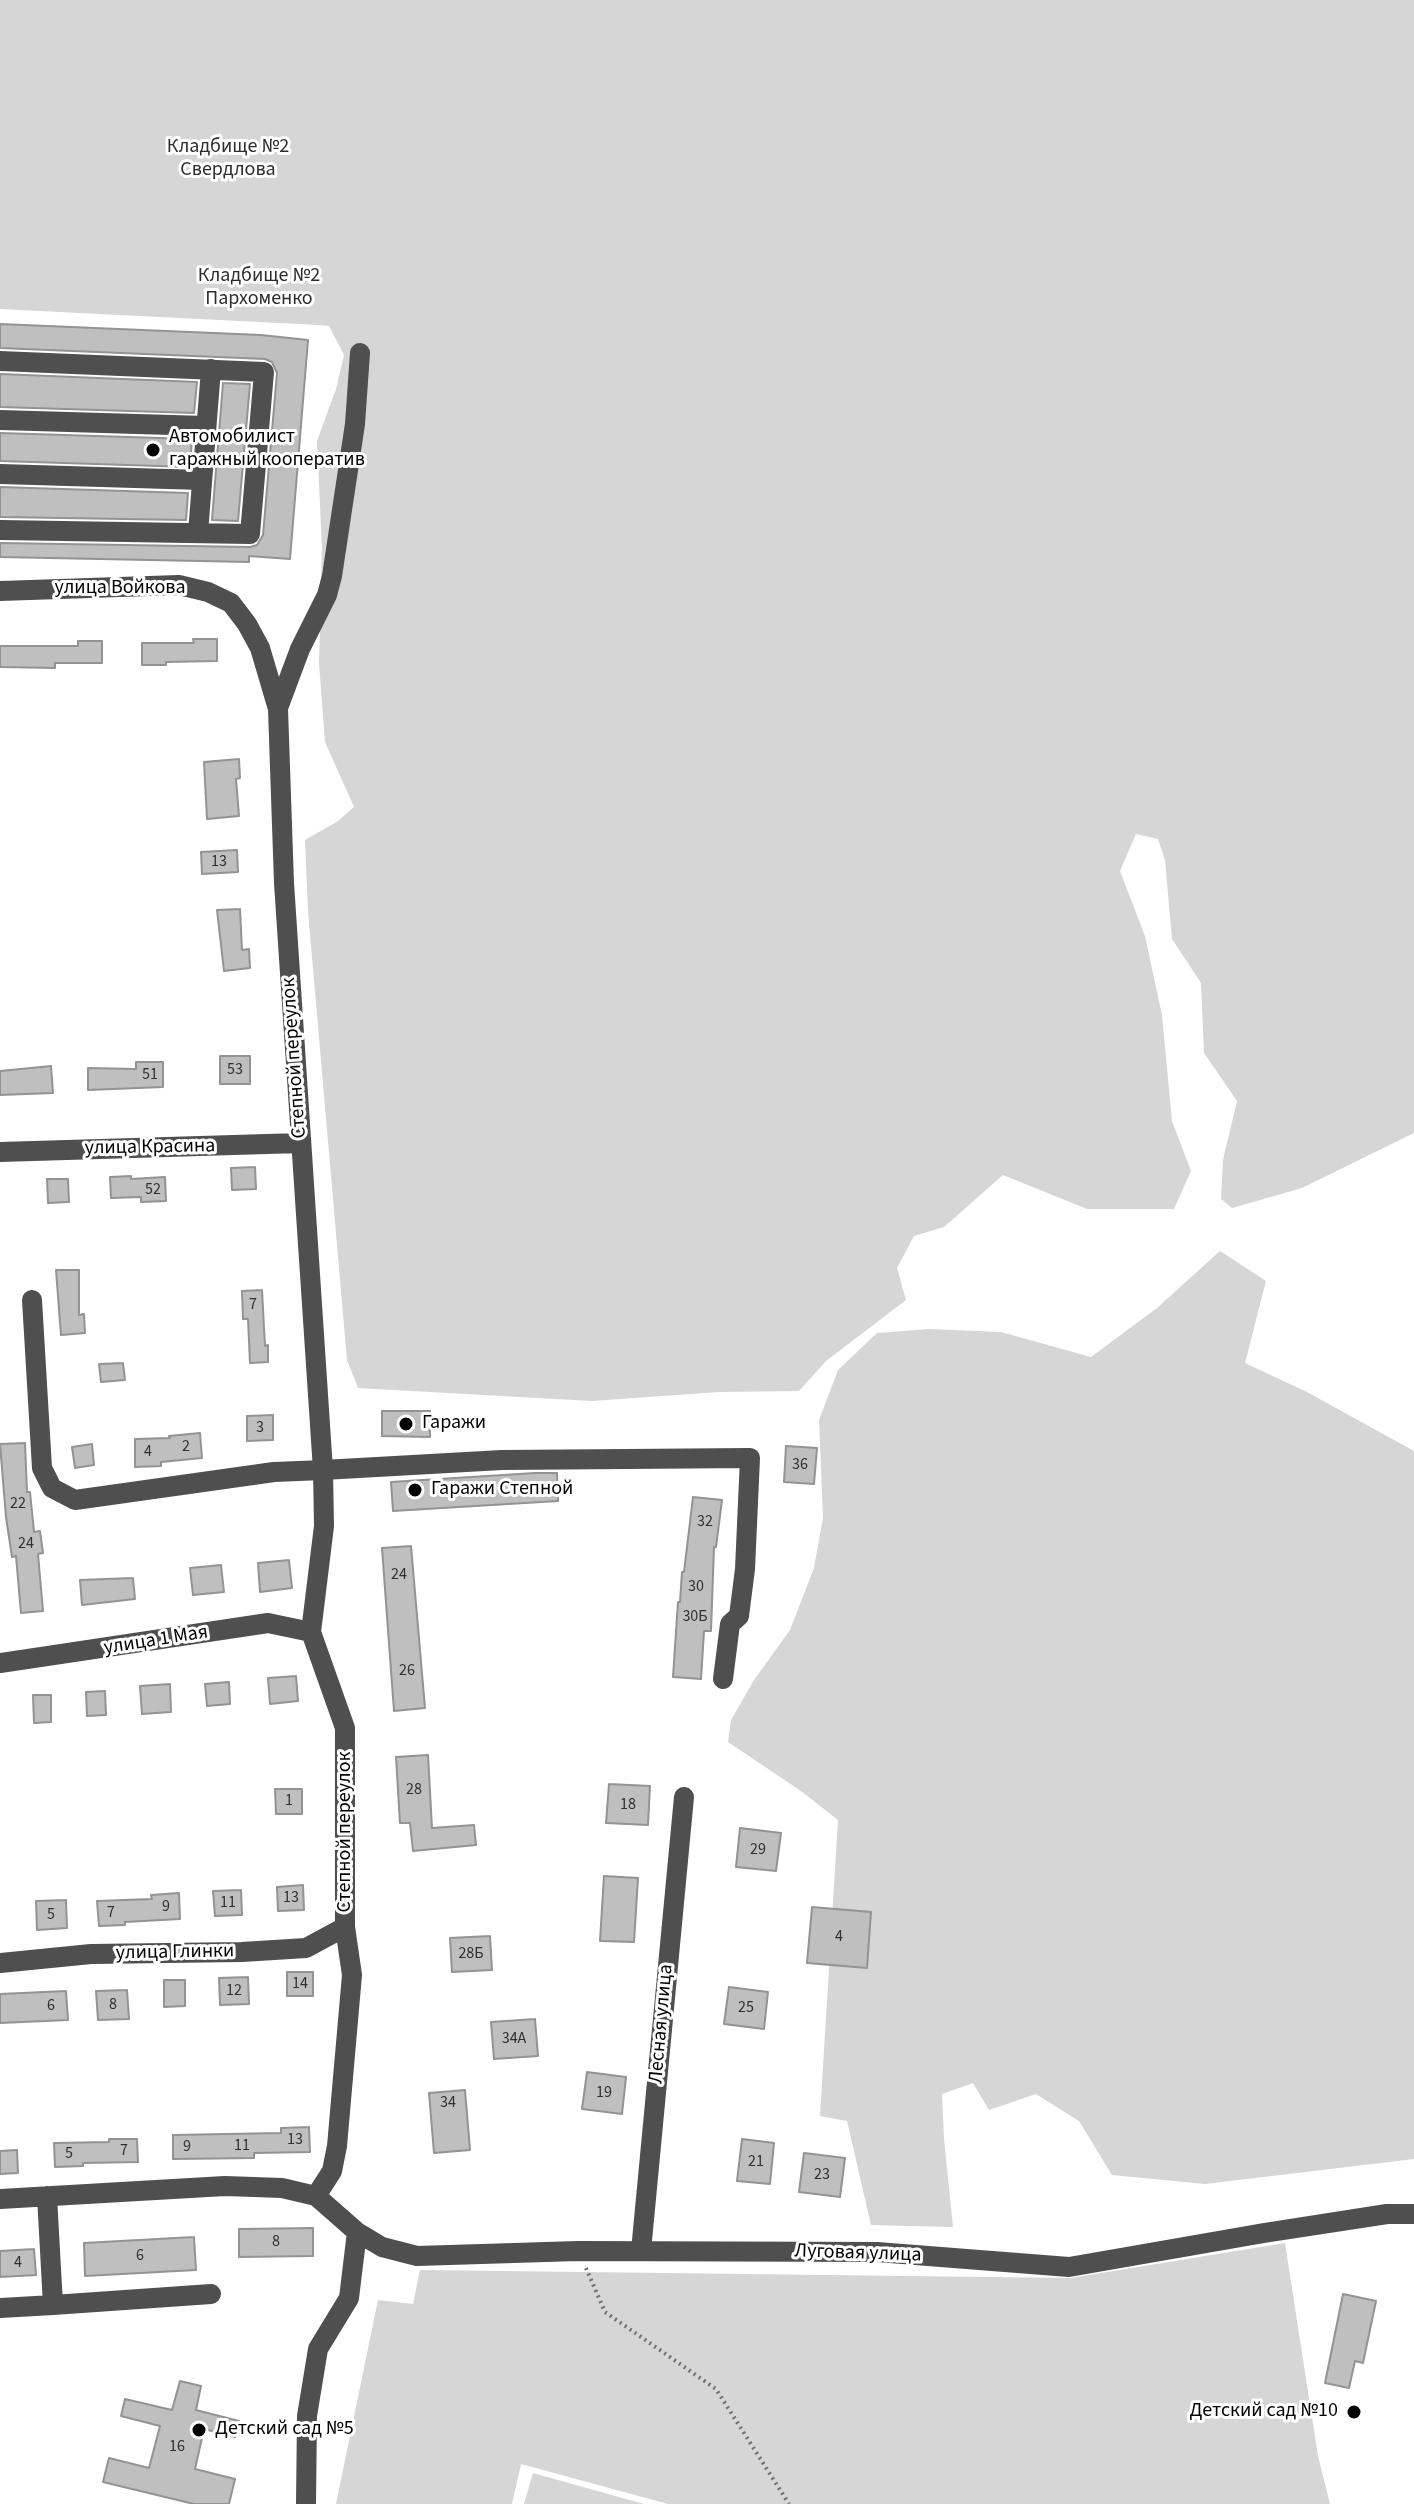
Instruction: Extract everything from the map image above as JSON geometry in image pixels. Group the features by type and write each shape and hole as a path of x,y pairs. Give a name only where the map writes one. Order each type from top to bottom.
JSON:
{"street":[{"path":"278,709 300,649 327,595 332,576 355,424 360,353"},
{"path":"0,361 264,372 250,534 0,530"},
{"path":"198,533 211,369"},
{"path":"0,420 206,426"},
{"path":"0,474 202,480"},
{"name":"улица Войкова","path":"0,591 179,585 208,592 231,603 260,648"},
{"name":"Степной переулок","path":"260,648 278,709 284,883 323,1470 324,1526 311,1632 345,1728 345,1927 352,1975 337,2146 332,2171 316,2196"},
{"name":"улица Красина","path":"0,1152 300,1143"},
{"path":"32,1300 42,1468 52,1488 75,1500 238,1476 323,1470 502,1460 750,1458 745,1569 739,1616 730,1624 723,1679"},
{"name":"улица 1 Мая","path":"0,1663 268,1623 311,1632"},
{"name":"Лесная улица","path":"641,2251 684,1797"},
{"name":"улица Глинки","path":"0,1963 91,1954 306,1948 345,1927"},
{"path":"0,2199 225,2186 282,2188 316,2196"},
{"path":"47,2196 53,2305"},
{"name":"Луговая улица","path":"316,2196 357,2232 382,2247 417,2256 578,2251 877,2252 1069,2267 1387,2214 1414,2214"},
{"path":"306,2504 307,2416 318,2349 349,2298 357,2232"},
{"path":"0,2308 211,2294"}],"path":[{"path":"578,2251 605,2312 716,2389 789,2504"}],"green space":[{"path":"0,0 1414,0 1414,1133 1302,1188 1232,1208 1221,1199 1223,1160 1237,1101 1204,1053 1201,983 1172,939 1165,860 1158,839 1136,834 1120,871 1145,936 1162,1015 1172,1121 1191,1171 1174,1209 1087,1209 1003,1175 944,1227 914,1236 897,1268 906,1300 826,1361 799,1391 719,1392 592,1401 358,1388 347,1360 308,911 305,840 338,821 354,807 325,742 319,663 322,548 317,441 336,389 344,355 329,326 0,309"},
{"path":"1220,1251 1266,1281 1245,1363 1307,1392 1414,1451 1414,2159 1205,2184 1112,2175 1079,2121 1036,2094 989,2110 973,2083 942,2094 953,2227 871,2225 847,2121 820,2116 838,1820 728,1742 731,1720 754,1680 790,1630 814,1568 823,1518 819,1420 838,1370 877,1333 929,1329 1001,1332 1091,1357 1157,1308"},
{"path":"1285,2243 1318,2456 1330,2504 668,2504 521,2464 512,2504 336,2504 378,2300 413,2304 420,2270 1070,2278"},
{"path":"533,2473 644,2504 524,2504"}],"building":[{"path":"0,324 261,335 308,340 290,559 249,556 249,562 0,557 0,543 257,545 263,535 277,373 272,362 265,359 0,348"},
{"path":"0,374 197,382 194,413 0,407"},
{"path":"223,383 250,384 238,521 212,520"},
{"path":"0,433 192,439 190,467 0,461"},
{"path":"0,487 188,493 186,520 0,517"},
{"path":"193,639 217,639 217,661 142,665 142,643 194,643"},
{"path":"78,641 102,641 102,663 55,663 55,668 0,667 0,646 78,646"},
{"path":"239,759 240,778 236,779 239,816 207,819 204,762"},
{"path":"237,850 238,872 202,874 201,852"},
{"path":"240,909 242,950 249,949 250,968 224,971 217,910"},
{"path":"220,1056 250,1056 250,1084 220,1084"},
{"path":"136,1062 163,1062 163,1087 88,1090 88,1068 136,1069"},
{"path":"51,1066 53,1093 0,1095 0,1071"},
{"path":"255,1167 256,1189 232,1190 231,1168"},
{"path":"131,1176 131,1179 165,1177 166,1201 141,1202 141,1197 111,1198 110,1177"},
{"path":"47,1179 68,1179 69,1202 48,1203"},
{"path":"56,1270 79,1270 79,1315 84,1314 85,1333 61,1335"},
{"path":"262,1290 268,1362 250,1363 248,1319 243,1319 242,1291"},
{"path":"123,1363 125,1380 101,1382 99,1364"},
{"name":"Гаражи","path":"382,1411 430,1411 430,1437 382,1436"},
{"path":"273,1415 273,1440 247,1441 247,1416"},
{"path":"200,1433 202,1458 161,1462 161,1466 135,1467 135,1439"},
{"path":"25,1443 27,1492 30,1492 34,1532 40,1531 43,1553 38,1554 43,1611 21,1613 16,1556 12,1557 6,1517 0,1444"},
{"path":"92,1444 94,1465 75,1468 72,1447"},
{"path":"786,1446 817,1448 814,1484 784,1482"},
{"path":"557,1473 558,1501 393,1511 391,1482"},
{"path":"693,1497 722,1500 714,1547 711,1631 704,1631 701,1679 673,1677 678,1602"},
{"path":"411,1546 425,1708 394,1711 382,1548"},
{"path":"289,1560 292,1588 260,1592 258,1563"},
{"path":"221,1565 224,1592 193,1595 190,1568"},
{"path":"133,1578 135,1599 82,1605 80,1580"},
{"path":"296,1676 298,1701 270,1704 268,1678"},
{"path":"229,1682 230,1704 207,1706 205,1684"},
{"path":"170,1684 171,1712 142,1714 140,1686"},
{"path":"105,1691 106,1715 87,1716 86,1692"},
{"path":"33,1695 51,1695 51,1722 34,1723"},
{"path":"428,1755 432,1828 474,1825 476,1845 413,1851 410,1823 400,1823 396,1757"},
{"path":"609,1784 650,1786 648,1825 606,1823"},
{"path":"275,1789 302,1789 302,1814 276,1814"},
{"path":"740,1828 781,1833 776,1871 736,1867"},
{"path":"604,1876 638,1878 634,1942 600,1941"},
{"path":"303,1885 304,1910 278,1911 277,1887"},
{"path":"241,1890 242,1915 215,1916 213,1891"},
{"path":"179,1893 180,1919 99,1926 97,1901 152,1899 151,1895"},
{"path":"66,1900 67,1928 37,1930 36,1901"},
{"path":"812,1907 871,1912 867,1968 807,1963"},
{"path":"490,1936 492,1970 452,1972 450,1938"},
{"path":"287,1972 313,1972 313,1996 287,1996"},
{"path":"248,1977 249,2004 220,2005 219,1978"},
{"path":"164,1980 185,1980 185,2006 164,2007"},
{"path":"729,1987 768,1992 764,2029 724,2024"},
{"path":"127,1990 129,2019 98,2020 96,1991"},
{"path":"66,1991 68,2020 0,2023 0,1994"},
{"path":"535,2019 538,2056 494,2059 491,2022"},
{"path":"587,2072 626,2077 622,2114 582,2109"},
{"path":"465,2090 470,2150 434,2153 429,2093"},
{"path":"309,2127 310,2152 254,2153 254,2158 173,2159 173,2135 281,2133 281,2128"},
{"path":"109,2139 137,2139 138,2162 55,2167 54,2143 109,2142"},
{"path":"742,2139 774,2143 770,2184 737,2181"},
{"path":"17,2150 18,2173 0,2174 0,2151"},
{"path":"804,2153 845,2158 840,2197 799,2192"},
{"path":"313,2228 313,2256 239,2257 239,2229"},
{"path":"194,2237 196,2270 85,2276 84,2243"},
{"path":"34,2249 36,2275 0,2277 0,2251"},
{"path":"1343,2294 1376,2301 1363,2363 1355,2361 1349,2388 1325,2383"},
{"path":"180,2381 201,2386 196,2410 239,2421 235,2437 204,2429 195,2469 235,2479 229,2504 194,2504 103,2482 109,2458 149,2468 160,2426 121,2416 125,2399 172,2410"}],"place":[{"name":"Автомобилист гаражный кооператив","path":"153,450"},
{"name":"Гаражи","path":"406,1424"},
{"name":"Гаражи Степной","path":"415,1490"},
{"name":"Детский сад №10","path":"1354,2412"},
{"name":"Детский сад №5","path":"199,2430"}],"park label":[{"name":"Кладбище №2 Свердлова","path":"228,160"},
{"name":"Кладбище №2 Пархоменко","path":"259,288"}]}
